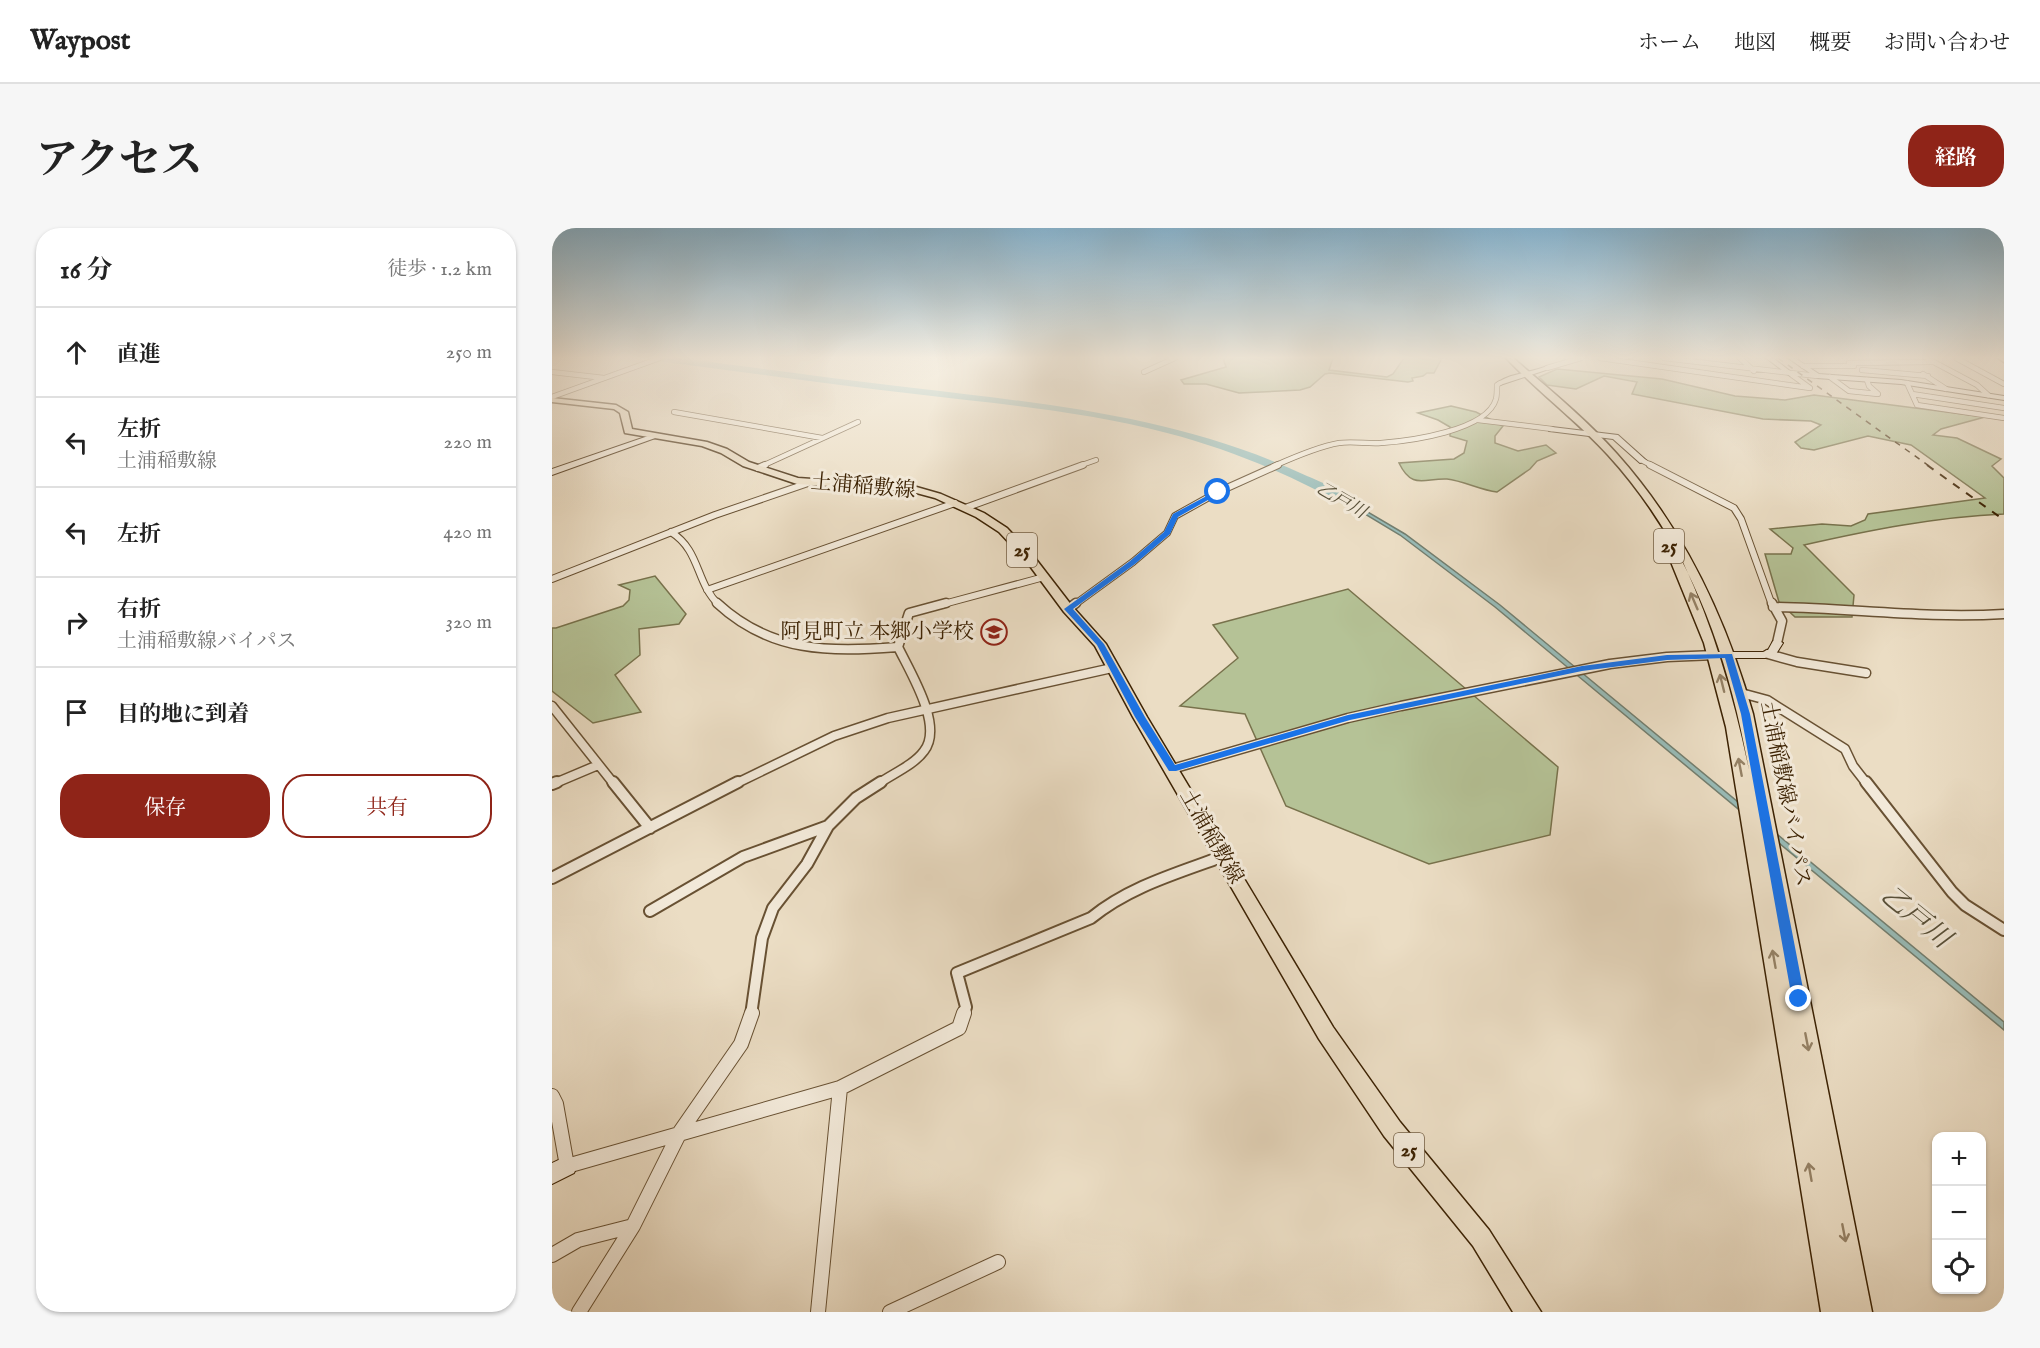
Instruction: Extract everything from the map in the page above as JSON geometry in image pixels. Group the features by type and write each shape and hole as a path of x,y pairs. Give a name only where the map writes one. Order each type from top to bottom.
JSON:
{"main road":[{"name":"土浦稲敷線","path":"619,409 624,412 628,431 704,444 758,468 797,481 910,488 938,496 980,515 1003,530 1100,644 1221,857 1326,1033 1392,1129 1481,1238 1528,1312"},
{"name":"土浦稲敷線バイパス","path":"1559,409 1615,457 1642,490 1668,528 1698,583 1722,655 1741,693 1859,1312"},
{"name":"土浦稲敷線バイパス","path":"1722,655 1728,710 1746,798 1834,1312"}],"street":[{"path":"1478,420 1489,409"},
{"path":"1941,409 2004,418"},
{"path":"674,412 822,438"},
{"path":"1068,609 1133,562 1159,540 1167,533 1175,516 1274,466 1339,443 1382,443 1438,433 1478,420 1617,438 1643,461 1734,508 1741,519 1773,608 1782,621 1777,643 1768,654"},
{"path":"758,468 858,423"},
{"path":"552,472 654,437"},
{"path":"707,590 1096,460"},
{"path":"552,579 671,532 811,482"},
{"path":"671,532 692,549 707,590 714,601 733,617 776,642 823,651 898,647"},
{"path":"579,1312 633,1226 680,1132 741,1044 753,1009 762,938 773,908 807,864 828,826 856,798 925,751 931,735 927,708 898,647 909,613 1044,577"},
{"path":"1773,608 1834,608 1959,617 2004,614"},
{"path":"1172,769 1348,718 1582,669 1650,659 1768,654 1797,662 1866,673"},
{"path":"552,878 756,773 834,736 927,708 1112,668"},
{"path":"1741,693 1767,700 1845,749 1853,766 1952,892 1965,905 2004,930"},
{"path":"552,707 650,828"},
{"path":"552,784 598,765"},
{"path":"650,911 743,857 828,826"},
{"path":"552,1096 556,1104 560,1170 680,1132 840,1088 959,1028 966,1006 957,973 1091,918 1107,903 1124,893 1221,857"},
{"path":"818,1312 840,1088"},
{"path":"552,1255 578,1240 633,1226"},
{"path":"890,1312 998,1262"}],"green space":[{"path":"1439,409 1462,409 1476,412 1503,426 1495,436 1495,443 1518,451 1546,445 1556,453 1537,461 1530,469 1497,492 1447,479 1414,480 1399,463 1454,459 1464,453 1467,441 1450,436 1450,427 1418,413"},
{"path":"1708,409 1920,409 1985,417 1941,429 1933,435 1957,438 2001,459 1992,466 2004,478 2004,514 1903,525 1804,545 1854,595 1852,617 1795,617 1779,602 1765,554 1791,554 1793,548 1770,529 1822,524 1851,526 1865,520 1868,514 1985,498 1911,445 1868,436 1814,450 1801,448 1795,442 1821,425 1811,421 1763,419"},
{"path":"655,576 686,614 679,624 639,629 640,655 615,675 641,712 593,723 552,691 552,628 623,606 629,600 630,590 619,585"},
{"path":"1348,589 1558,767 1550,835 1429,864 1286,806 1245,714 1180,706 1238,658 1213,625"}],"water":[{"path":"1339,495 1405,534 1500,605 2004,1022 2004,1030 1495,607 1400,535 1335,496"}],"waterway":[{"name":"乙戸川","path":"1057,409 1134,421 1195,437 1268,463 1360,508"}],"railway":[{"path":"1849,409 1929,466"},
{"path":"1927,465 2004,520"}],"place":[{"name":"阿見町立 本郷小学校","path":"994,632"}],"route":[{"path":"1218,492 1175,516 1167,533 1133,562 1068,609 1100,644 1172,769 1348,718 1582,669 1667,657 1729,656 1746,714 1799,999"}]}
